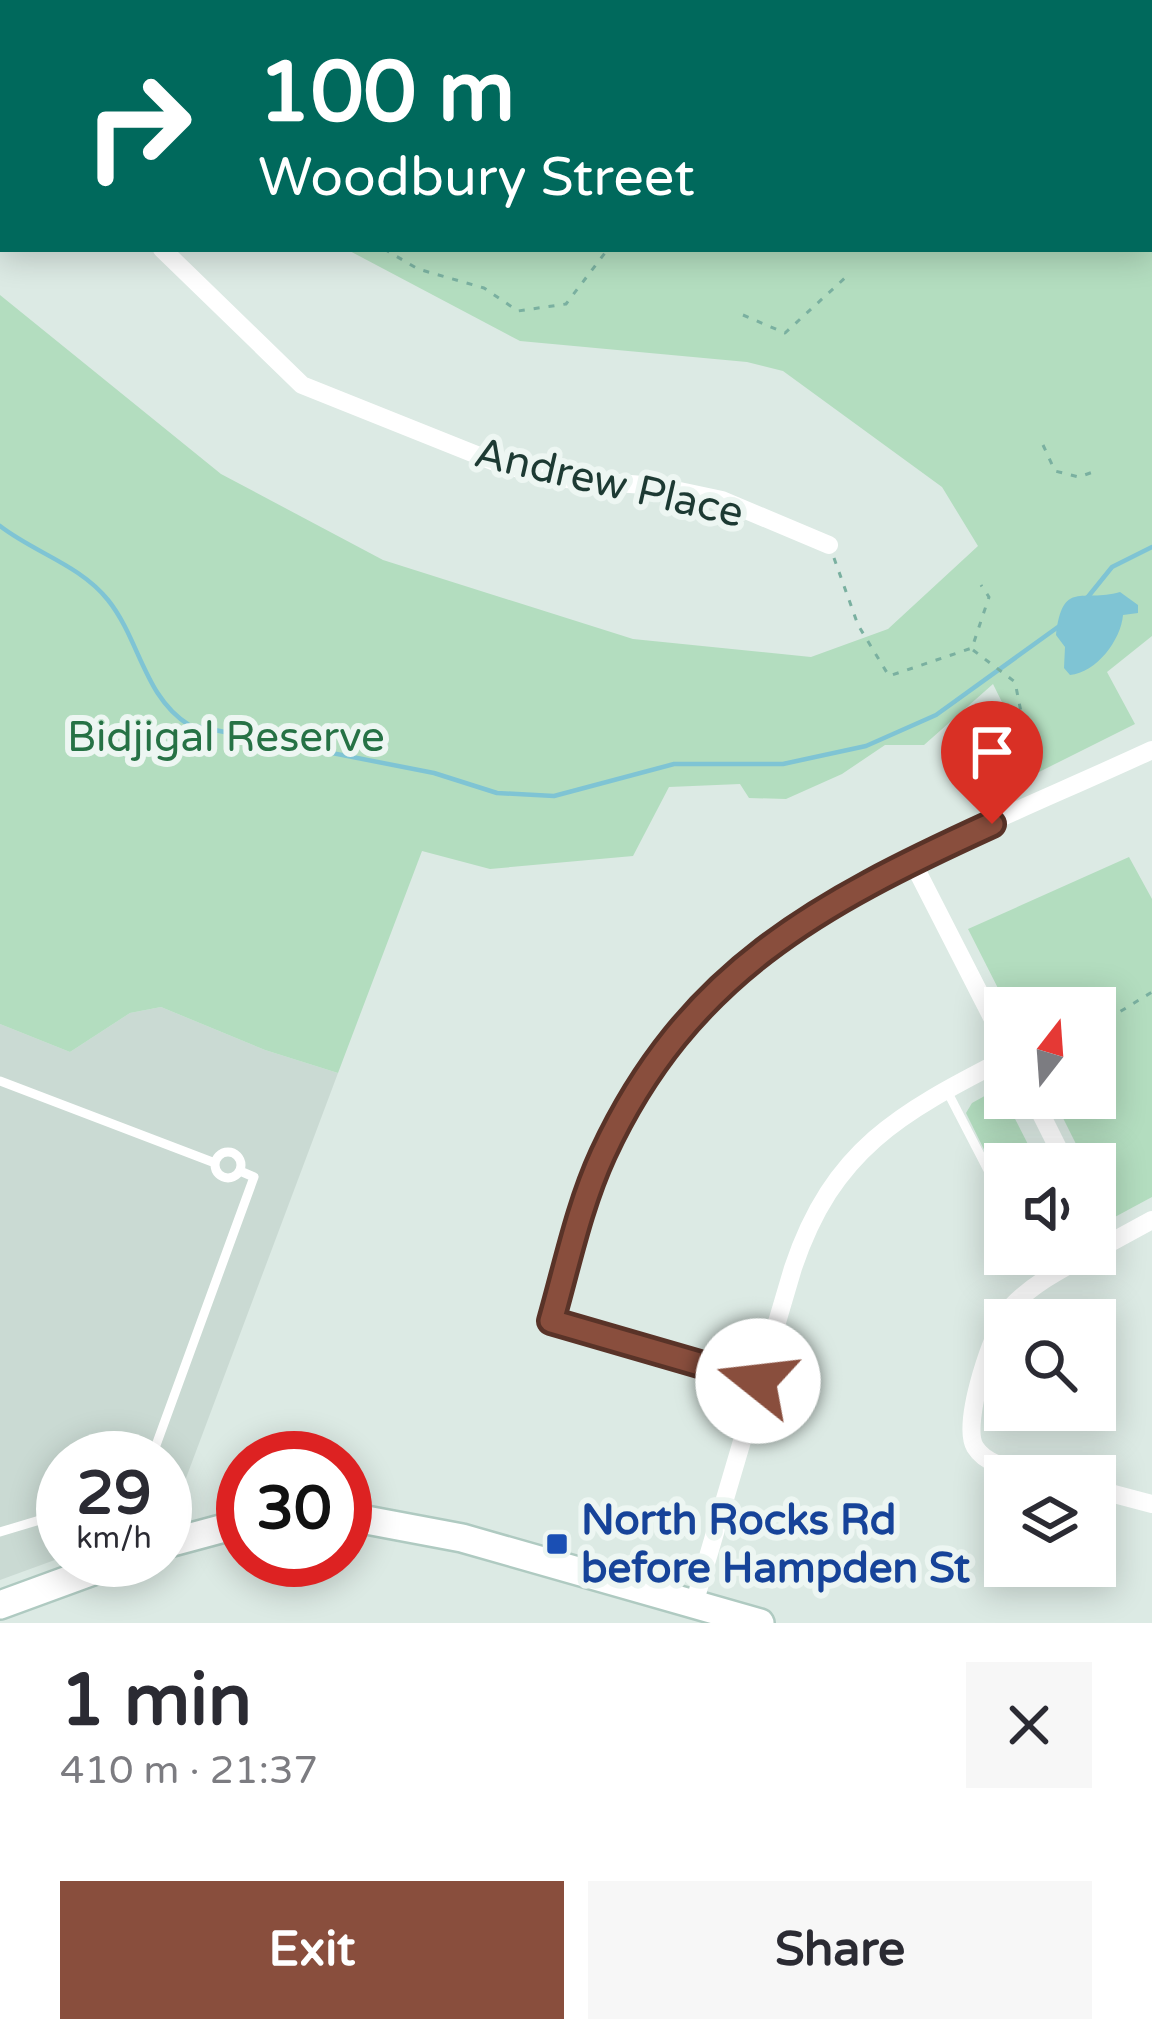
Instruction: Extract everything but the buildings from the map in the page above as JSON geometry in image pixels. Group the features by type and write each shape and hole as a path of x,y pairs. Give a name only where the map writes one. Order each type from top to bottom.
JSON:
{"main road":[{"path":"372,1520 417,1527 760,1623"},
{"path":"0,1605 49,1587"}],"street":[{"name":"Andrew Place","path":"166,252 302,386 502,465 566,479 656,486 722,500 830,545"},
{"path":"758,1381 551,1321 586,1197 632,1098 696,1009 753,956 828,905 1152,750"},
{"path":"912,861 984,1002"},
{"path":"694,1604 802,1240 832,1186 894,1119 984,1070"},
{"path":"1116,1240 1152,1220"},
{"path":"984,1459 969,1452 971,1420 995,1332 1012,1306 1051,1275"},
{"path":"1116,1495 1152,1504"}],"lane":[{"path":"0,1081 215,1163 223,1176 240,1172 254,1177 161,1431"},
{"path":"946,1089 984,1163"},
{"path":"215,1163 230,1151 241,1159 240,1172"},
{"path":"1042,1275 1044,1279"},
{"path":"0,1532 36,1521"}],"path":[{"path":"389,252 418,269 484,288 518,311 566,304 606,252"},
{"path":"743,315 785,333 846,277"},
{"path":"1042,445 1055,471 1078,477 1093,472"},
{"path":"830,545 858,625 890,676 972,648"},
{"path":"972,648 988,597 981,585"},
{"path":"972,648 1015,682 1026,737"},
{"path":"1116,1014 1152,992"}],"shaded area":[{"path":"161,1007 265,1050 338,1073 192,1462 192,1431 36,1431 36,1567 0,1580 0,1024 70,1052 130,1013"}],"green space":[{"name":"Bidjigal Reserve","path":"352,252 1152,252 1152,636 1107,672 1135,724 1037,773 993,684 924,745 885,745 842,774 786,799 749,798 740,784 669,787 633,856 490,869 422,851 338,1073 265,1050 161,1007 130,1013 70,1052 0,1024 0,295 221,474 383,560 633,639 811,657 888,629 978,546 942,487 783,371 747,362 520,341"},
{"path":"1129,857 1152,899 1152,1197 1116,1216 1116,1143 1076,1143 1064,1119 1116,1119 1116,987 997,987 968,929"},
{"path":"984,1096 984,1119 1015,1119 1027,1143 984,1143 984,1149 966,1113"}],"water":[{"path":"1120,592 1138,605 1138,613 1123,615 1118,635 1098,662 1070,675 1064,668 1065,647 1056,635 1063,606 1076,597"}],"waterway":[{"path":"0,526 97,588 119,616 162,699 189,725 434,773 497,793 554,796 674,764 783,764 866,746 936,715 1058,627"},
{"path":"1087,598 1112,567 1152,547"}],"place":[{"name":"North Rocks Rd before Hampden St","path":"557,1544"}],"route":[{"path":"758,1381 551,1321 602,1156 632,1098 696,1009 753,956 828,905 992,824"}]}
